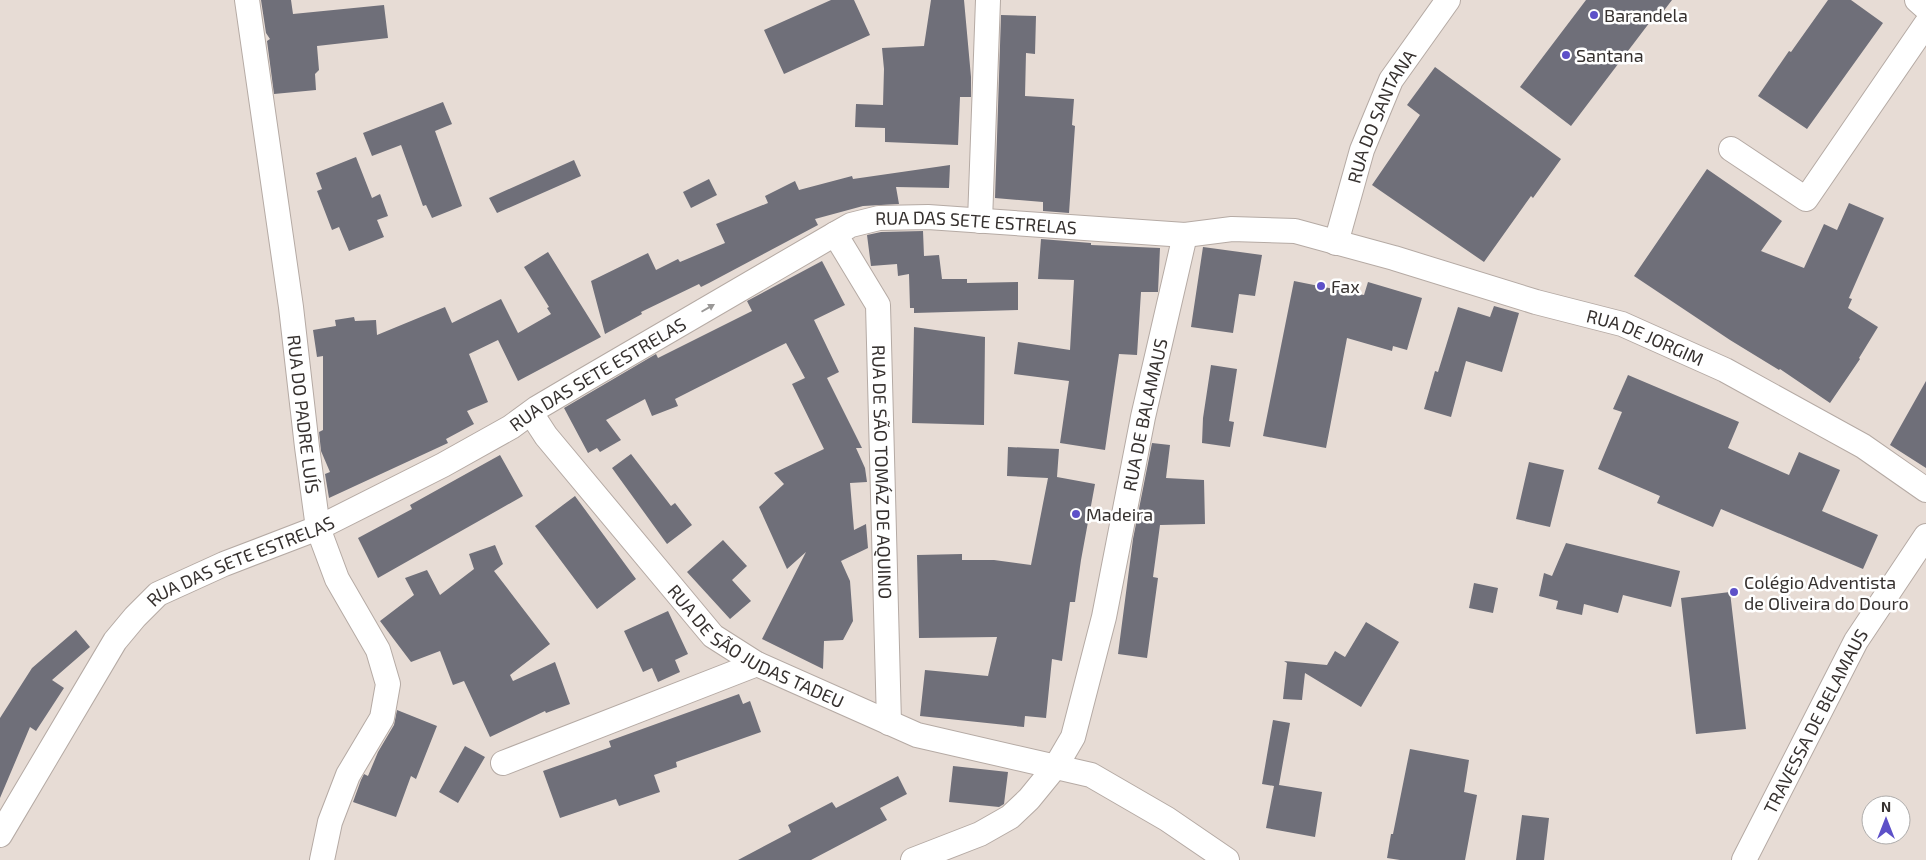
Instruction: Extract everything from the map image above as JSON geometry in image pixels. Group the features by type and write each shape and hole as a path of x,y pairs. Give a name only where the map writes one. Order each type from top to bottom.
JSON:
{"street":[{"name":"RUA DO PADRE LUÍS","path":"247,0 289,297 306,447 318,528 337,579 378,650 388,684 382,718 348,775 330,822 322,860"},
{"path":"980,221 988,0"},
{"name":"RUA DO SANTANA","path":"1336,242 1362,150 1391,80 1448,0"},
{"path":"1917,0 1926,8"},
{"path":"1731,149 1806,199 1926,24"},
{"name":"RUA DAS SETE ESTRELAS","path":"0,835 115,641 158,594 224,564 318,528 443,465 511,427 580,382 851,225 878,218 928,217 1185,235 1232,228 1295,231 1336,242"},
{"name":"RUA DE SÃO TOMÁZ DE AQUINO","path":"835,234 878,304 889,723"},
{"name":"RUA DE BALAMAUS","path":"913,860 980,834 1010,817 1030,799 1056,766 1073,737 1104,617 1143,417 1185,235"},
{"name":"RUA DE JORGIM","path":"1336,242 1536,302 1622,324 1724,370 1863,446 1926,490"},
{"name":"RUA DE SÃO JUDAS TADEU","path":"531,413 546,436 712,636 757,664 917,736 1056,766"},
{"name":"TRAVESSA DE BELAMAUS","path":"1744,860 1856,641 1926,536"},
{"path":"503,763 757,664"},
{"path":"1056,766 1091,775 1167,819 1227,860"}],"building":[{"path":"261,0 291,0 293,14 384,5 388,38 317,46 319,70 315,74 316,90 274,94 267,41 270,39 266,33"},
{"path":"831,0 854,0 870,35 784,74 764,30"},
{"path":"931,0 964,0 971,97 960,97 958,145 885,142 885,128 855,127 856,104 883,105 884,69 882,48 924,46"},
{"path":"1586,0 1672,0 1656,21 1653,18 1571,126 1520,87"},
{"path":"1828,0 1851,0 1883,23 1807,129 1758,96"},
{"path":"1001,15 1036,16 1035,54 1026,53 1025,96 1074,99 1072,125 1075,126 1069,213 1043,211 1043,202 995,198"},
{"path":"1435,67 1561,159 1533,198 1531,196 1484,262 1372,185 1420,115 1407,105"},
{"path":"443,102 452,124 435,131 462,206 432,218 426,205 423,206 401,145 372,156 363,133"},
{"path":"356,157 372,198 380,194 388,216 377,220 384,237 349,251 339,227 332,230 317,191 322,189 316,173"},
{"path":"574,160 581,176 497,213 489,198"},
{"path":"950,165 949,188 896,187 899,204 863,206 815,219 818,225 701,287 699,284 641,312 642,314 605,334 591,281 648,253 656,270 678,259 680,262 725,243 716,224 768,203 765,196 795,181 799,190 852,176 853,179"},
{"path":"1707,169 1782,221 1761,251 1804,268 1824,224 1837,230 1849,203 1884,218 1849,298 1852,299 1848,308 1878,327 1860,359 1830,403 1780,369 1730,340 1634,276"},
{"path":"709,179 717,195 691,208 683,192"},
{"path":"923,231 924,256 939,255 942,279 967,279 967,283 1018,282 1018,310 914,313 914,308 910,308 909,274 898,276 897,264 871,266 867,235 881,232"},
{"path":"1041,239 1091,243 1091,245 1160,248 1158,292 1141,292 1137,355 1119,354 1105,450 1060,443 1069,381 1014,374 1018,342 1070,350 1074,280 1038,279"},
{"path":"1203,247 1262,255 1255,296 1239,294 1233,333 1191,327"},
{"path":"548,252 601,337 518,381 498,340 469,354 488,402 467,411 474,424 446,439 448,443 329,498 325,474 330,472 321,451 319,432 323,430 323,356 317,357 313,330 336,326 335,320 354,317 355,321 376,320 377,335 445,307 452,323 501,299 518,333 551,314 547,308 549,307 524,267"},
{"path":"822,261 845,305 814,320 839,372 827,378 862,448 856,448 865,468 867,482 850,483 854,530 866,524 868,548 841,561 850,581 853,621 843,640 824,641 823,669 762,639 806,552 787,569 759,507 784,484 774,473 824,449 792,384 805,378 786,343 675,399 678,406 652,416 645,399 606,420 621,440 600,452 597,448 588,453 564,408 656,354 658,358 752,311 747,301"},
{"path":"1294,281 1364,295 1368,282 1422,298 1407,350 1393,346 1392,351 1347,338 1326,448 1263,436"},
{"path":"1494,306 1519,313 1502,372 1466,361 1451,417 1424,409 1435,371 1438,372 1458,307 1490,317"},
{"path":"914,327 985,337 984,425 912,423"},
{"path":"1211,365 1237,369 1229,421 1234,422 1230,447 1202,443 1203,418"},
{"path":"1628,375 1739,422 1728,448 1789,475 1799,452 1840,470 1822,511 1878,535 1863,569 1721,509 1713,527 1657,503 1660,496 1598,469 1622,412 1613,409"},
{"path":"1926,381 1926,468 1890,445"},
{"path":"1152,443 1170,445 1166,478 1204,480 1205,524 1160,525 1153,577 1158,578 1147,658 1118,654 1133,539"},
{"path":"1008,447 1059,449 1057,477 1095,484 1075,602 1070,602 1062,661 1052,659 1046,718 1025,716 1024,727 920,716 925,670 988,676 997,637 919,638 917,555 962,554 962,560 994,560 1031,565 1048,478 1007,476"},
{"path":"631,454 671,506 675,503 692,525 667,544 612,468"},
{"path":"500,455 523,496 378,578 358,538 412,509 410,505"},
{"path":"1529,462 1564,470 1550,527 1516,519"},
{"path":"575,496 636,579 597,609 535,526"},
{"path":"723,540 747,566 732,580 751,601 730,619 687,572"},
{"path":"1566,543 1680,571 1671,607 1623,595 1618,613 1584,604 1582,615 1556,609 1558,601 1539,596 1544,573 1552,576"},
{"path":"495,545 503,564 494,571 550,644 510,675 513,681 555,662 570,704 546,713 545,711 490,737 464,681 453,685 440,651 411,662 380,621 414,595 405,578 427,570 440,595 474,569 469,554"},
{"path":"1474,583 1498,588 1493,613 1469,608"},
{"path":"1730,592 1746,729 1696,734 1681,598"},
{"path":"668,611 688,654 675,660 680,672 658,682 652,668 643,672 624,631"},
{"path":"1366,622 1399,642 1361,707 1305,673 1302,700 1283,699 1287,663 1284,661 1327,665 1335,651 1345,657"},
{"path":"76,630 90,647 52,680 64,688 36,731 30,727 0,798 0,718 32,668"},
{"path":"739,694 743,704 750,701 761,732 676,762 677,767 654,775 660,792 619,806 616,799 560,818 543,771 611,747 609,741"},
{"path":"397,710 437,726 416,779 411,776 396,817 353,802 364,774 368,776 378,752 394,725"},
{"path":"1273,720 1290,723 1279,785 1322,792 1315,837 1266,828 1274,786 1262,784"},
{"path":"465,746 485,757 458,803 439,792"},
{"path":"1410,749 1469,760 1464,792 1477,795 1465,860 1400,860 1387,858"},
{"path":"953,766 1008,772 1004,804 999,807 949,802"},
{"path":"898,776 907,794 880,808 887,820 811,860 738,860 791,832 788,825 832,802 836,808"},
{"path":"1522,815 1549,818 1544,860 1516,860"}],"place":[{"name":"Barandela","path":"1594,15"},
{"name":"Santana","path":"1566,55"},
{"name":"Fax","path":"1321,286"},
{"name":"Madeira","path":"1076,514"},
{"name":"Colégio Adventista de Oliveira do Douro","path":"1734,592"}]}
